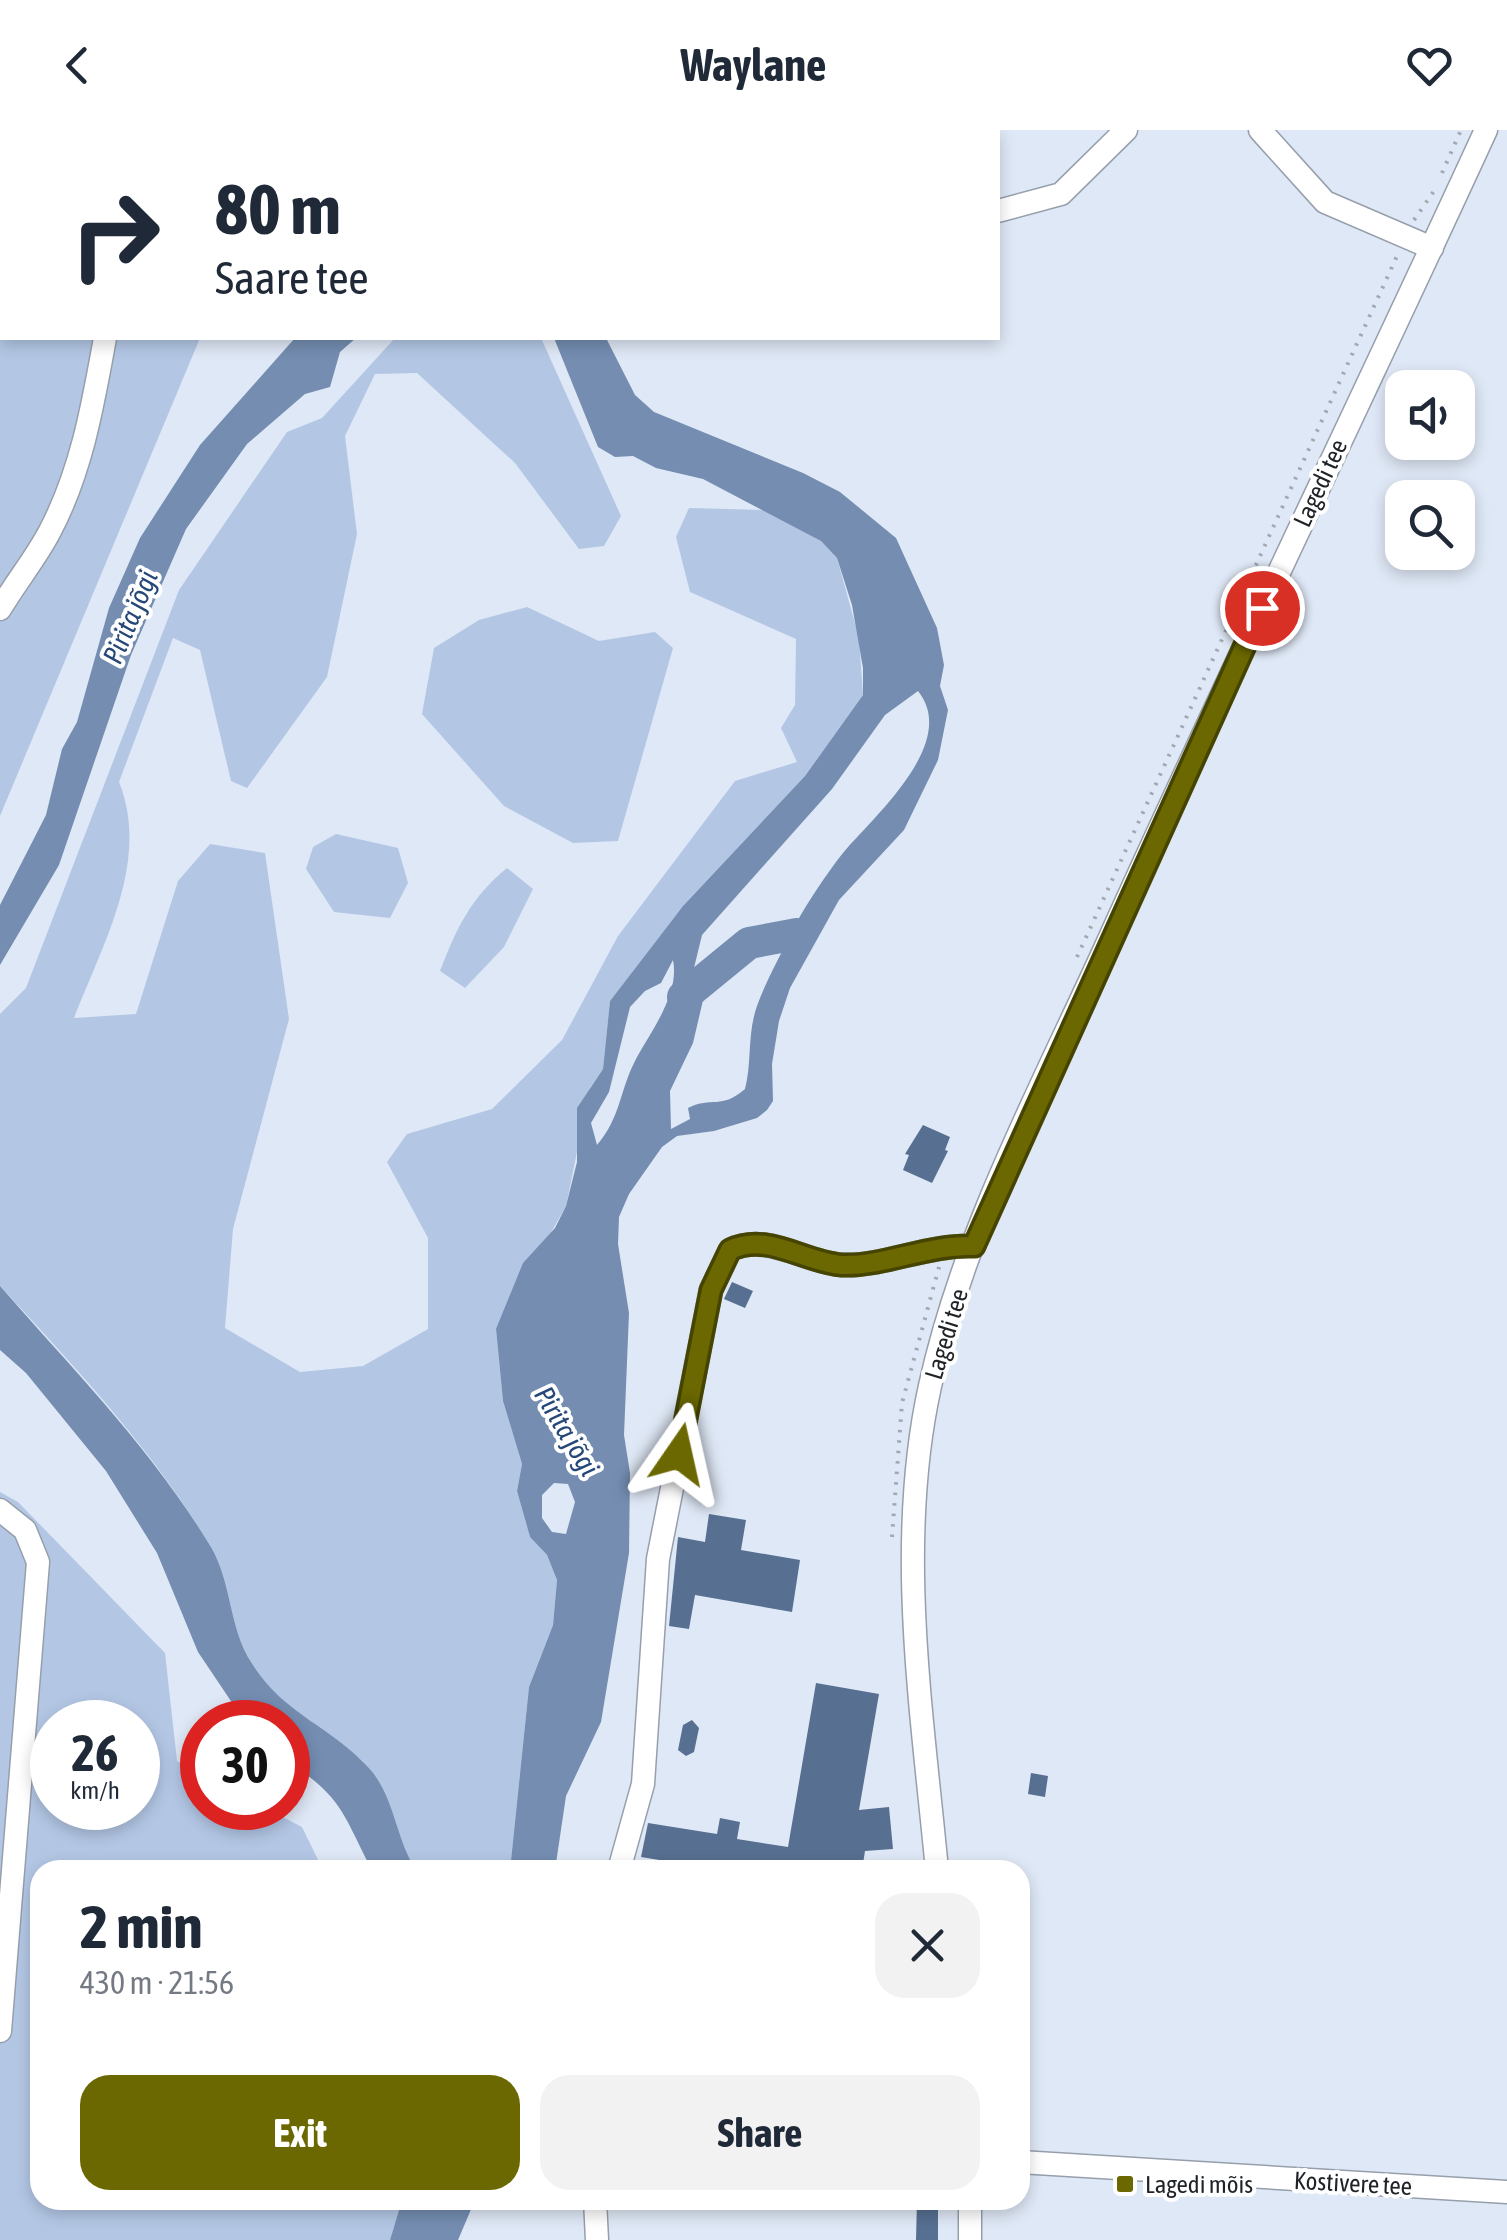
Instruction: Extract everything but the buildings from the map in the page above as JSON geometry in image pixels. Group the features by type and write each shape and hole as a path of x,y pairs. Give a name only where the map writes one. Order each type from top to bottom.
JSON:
{"street":[{"path":"1260,130 1325,202 1432,248"},
{"name":"Lagedi tee","path":"936,1860 918,1669 914,1524 930,1387 974,1246 1154,840 1486,130"},
{"path":"1000,210 1061,194 1114,133"},
{"path":"0,609 48,535 73,480 92,414 104,340"},
{"path":"622,1860 644,1784 658,1559 711,1290 730,1250 749,1241 843,1265 932,1247 974,1246"},
{"path":"0,1510 25,1530 38,1562 0,2031"},
{"name":"Kostivere tee","path":"1030,2163 1507,2192"},
{"path":"595,2210 596,2240"},
{"path":"970,2210 970,2240"}],"shaded area":[{"path":"0,340 199,340 0,816"},
{"path":"393,340 542,340 621,516 604,546 579,549 515,463 417,373 375,374 345,436 357,534 327,677 247,788 231,781 200,650 173,638 119,782 127,812 126,872 109,932 74,1018 136,1014 178,881 210,844 265,853 289,1019 233,1229 225,1328 300,1372 363,1366 428,1329 428,1238 387,1162 407,1134 492,1109 562,1040 618,936 735,781 797,762 781,728 795,705 796,639 690,592 676,537 689,508 769,510 821,541 837,558 859,638 863,695 805,776 683,906 610,1001 603,1069 590,1088 566,1206 496,1329 503,1401 522,1464 517,1491 530,1537 547,1555 557,1580 553,1625 529,1687 511,1860 411,1860 378,1779 354,1753 310,1720 310,1700 284,1700 251,1662 238,1635 218,1561 164,1477 85,1379 0,1286 0,1014 26,988 179,590 287,432 322,418"},
{"path":"527,607 599,641 655,632 673,648 618,841 573,843 504,806 422,714 434,648 479,620"},
{"path":"336,834 398,848 408,883 390,918 334,912 306,869 313,847"},
{"path":"507,868 533,889 504,947 465,988 440,971 466,915"},
{"path":"0,1492 18,1502 165,1653 180,1763 180,1830 303,1830 318,1860 30,1860 30,2210 399,2210 390,2240 0,2240"}],"water":[{"path":"293,340 354,340 340,352 330,387 305,394 247,444 186,529 131,655 59,865 0,965 0,905 46,815 62,749 77,722 109,608 140,538 200,445"},
{"path":"555,340 607,340 635,395 654,412 840,492 896,538 937,628 944,665 940,686 948,710 938,760 904,830 839,900 790,988 779,1021 772,1064 773,1101 757,1118 714,1131 677,1136 662,1147 629,1194 619,1217 618,1244 629,1313 624,1435 630,1473 629,1553 601,1722 566,1796 556,1860 511,1860 529,1687 553,1625 557,1580 547,1555 530,1537 517,1491 522,1464 503,1401 496,1329 523,1263 555,1228 566,1206 577,1162 577,1108 603,1069 610,1001 683,906 805,776 863,695 863,668 852,605 837,558 821,541 703,479 656,468 633,456 615,457 598,447","holes":["918,691 928,711 928,733 907,778 816,890 769,977 752,1027 745,1089 729,1099 688,1108 690,1119 671,1129 670,1091 693,1043 704,996 693,972 702,935 832,789 885,715","673,960 668,1000 635,1061 611,1125 597,1145 591,1123 609,1092 630,1007 645,991 661,983","554,1483 568,1484 575,1502 566,1534 552,1532 542,1518 542,1495"]},
{"path":"0,1286 111,1412 188,1511 218,1561 244,1649 264,1680 284,1700 230,1700 198,1652 157,1553 106,1471 26,1373 0,1350"},
{"path":"310,1720 354,1753 378,1779 411,1860 367,1860 340,1808 310,1777"},
{"path":"399,2210 471,2210 458,2240 390,2240"}],"waterway":[{"name":"Pirita jõgi","path":"683,997 749,943 797,934"}],"place":[{"name":"Lagedi mõis","path":"1125,2184"}],"route":[{"path":"679,1454 711,1290 730,1250 749,1241 843,1265 932,1247 974,1246 998,1185 1262,608"}]}
